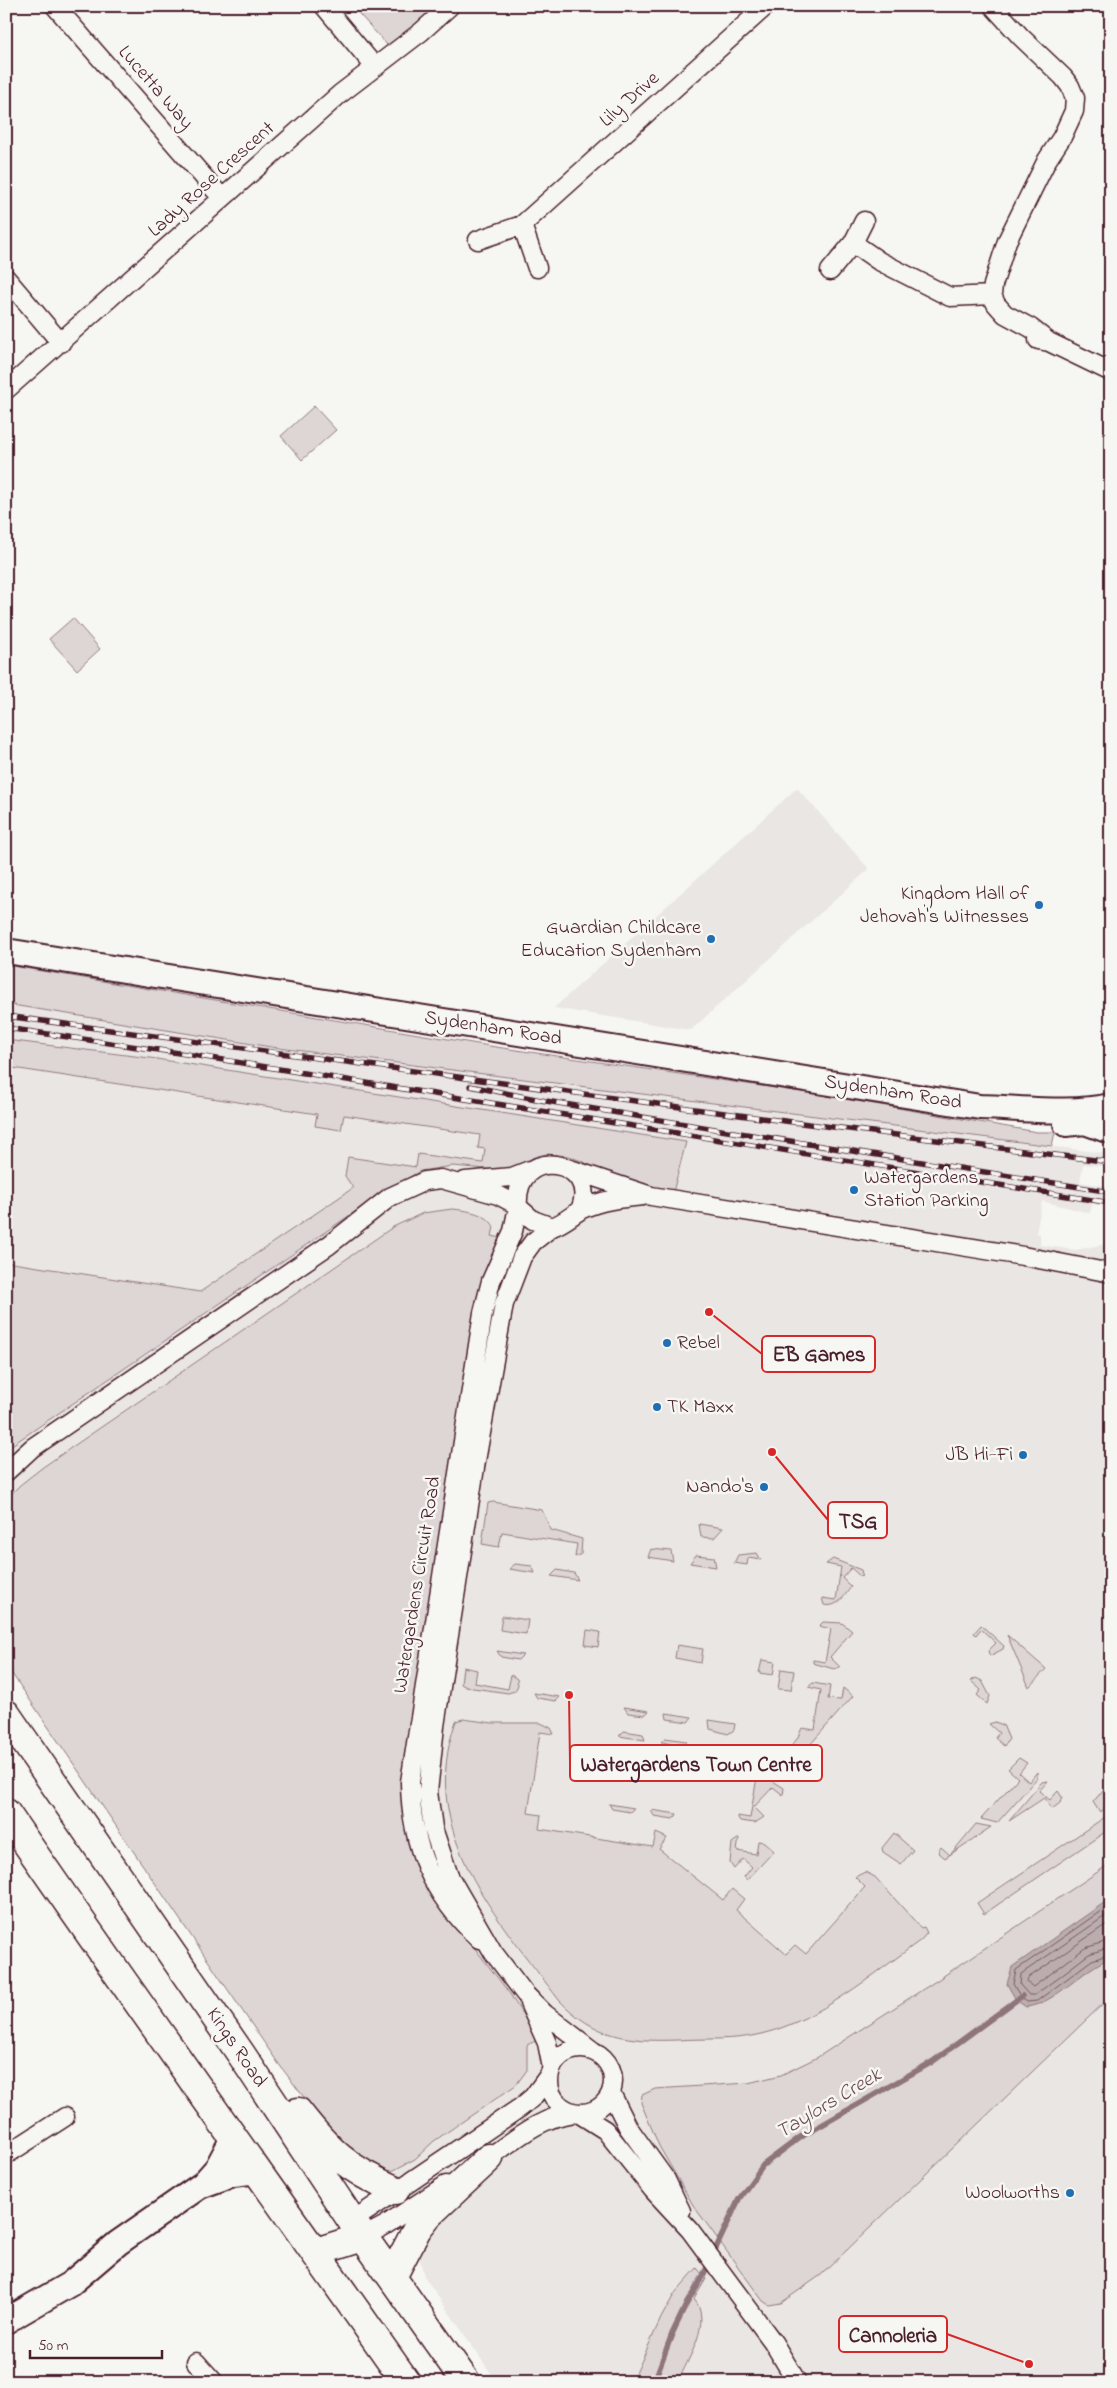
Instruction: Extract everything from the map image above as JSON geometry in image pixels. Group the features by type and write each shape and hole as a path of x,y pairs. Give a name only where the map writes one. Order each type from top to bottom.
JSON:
{"main road":[{"name":"Kings Road","path":"6,1714 241,2054 357,2229 466,2382"},
{"path":"6,1812 105,1958 316,2252 406,2382"},
{"path":"241,2054 298,2111 320,2139 342,2160 362,2175 395,2190"},
{"path":"392,2277 417,2229 428,2215 489,2158"},
{"path":"316,2252 357,2229"}],"street":[{"name":"Lucetta Way","path":"55,6 222,198"},
{"path":"324,6 375,67"},
{"name":"Lady Rose Crescent","path":"6,390 340,94 450,6"},
{"name":"Lily Drive","path":"478,240 522,225 766,6"},
{"path":"1000,9 1061,91 1064,103 1062,116 1047,160 1008,241 991,264 983,281 988,295 987,309 1001,322 1027,336 1050,342 1111,372"},
{"path":"830,271 853,243 864,221"},
{"path":"522,225 537,268"},
{"path":"853,243 879,260 950,297 988,295"},
{"path":"6,278 61,343"},
{"name":"Sydenham Road","path":"6,951 980,1107 1034,1123 1054,1126 1110,1119"},
{"path":"452,1182 512,1177 533,1168 550,1164 651,1196 1023,1256 1111,1273"},
{"path":"518,1206 521,1182 533,1168"},
{"path":"567,1168 578,1178 584,1192 580,1210"},
{"path":"6,1472 32,1448 329,1245 390,1197 425,1181 442,1179 498,1195 518,1206 533,1220 552,1227 573,1217 580,1210 616,1198 651,1196"},
{"name":"Watergardens Circuit Road","path":"493,1952 461,1922 437,1890 426,1865 416,1834 410,1802 410,1782 483,1313 491,1281 512,1231 518,1206"},
{"name":"Watergardens Circuit Road","path":"552,1227 533,1242 522,1257 504,1304 476,1461 429,1770 430,1810 440,1853 460,1896 493,1952 525,1994 558,2025 593,2051"},
{"path":"6,1458 32,1448"},
{"name":"Watergardens Circuit Road","path":"525,1994 547,2043 550,2071"},
{"path":"574,2050 593,2051 606,2061 611,2070 613,2081 611,2093 606,2102 598,2108 555,2116 538,2124 384,2226 357,2229 395,2190 521,2107 533,2097 564,2054 574,2050"},
{"path":"550,2071 549,2085 557,2103 606,2130 653,2190 690,2230 783,2357 797,2382"},
{"path":"611,2093 628,2127 666,2180 690,2230"},
{"path":"6,2156 65,2117"},
{"path":"8,2320 40,2304 70,2284 118,2243 200,2186 217,2168 233,2138"},
{"path":"200,2186 233,2174 258,2171"},
{"path":"196,2362 214,2382"}],"shaded area":[{"path":"352,6 430,6 432,10 396,42 388,46"},
{"path":"314,406 336,430 302,460 281,436"},
{"path":"73,618 100,649 77,670 49,639"},
{"name":"Guardian Childcare Education Sydenham","path":"797,788 869,869 691,1030 554,1008"},
{"path":"6,965 496,1047 822,1095 1037,1132 1055,1132 1052,1146 271,1047 6,1004"},
{"path":"6,1004 271,1047 1111,1154 1111,1167 1083,1164 1080,1182 1111,1187 1111,1207 1092,1204 1090,1213 1042,1201 1036,1233 1040,1234 1040,1245 1076,1250 1111,1243 1111,2382 497,2382 424,2276 420,2259 429,2237 384,2170 324,2124 278,2063 6,1665"},
{"path":"6,1040 150,1058 686,1142 673,1192 599,1171 584,1162 568,1156 546,1154 513,1168 498,1170 453,1166 420,1171 381,1194 6,1449 6,1262 200,1292 353,1188 345,1176 348,1157 416,1167 418,1154 483,1163 485,1149 478,1148 480,1135 344,1115 341,1130 315,1126 317,1114 6,1067"},
{"path":"452,1209 482,1215 494,1227 492,1236 501,1238 404,1795 467,1938 510,1994 538,2040 527,2045 527,2070 516,2085 434,2141 415,2159 392,2171 379,2169 338,2138 324,2124 278,2063 6,1665 6,1499 43,1467 393,1227 423,1213"},
{"path":"493,1502 542,1510 551,1530 582,1539 581,1554 575,1557 577,1544 502,1532 499,1547 482,1544 488,1503"},
{"path":"699,1524 723,1528 714,1538 701,1537"},
{"path":"651,1549 671,1551 673,1561 648,1557"},
{"path":"757,1553 761,1560 748,1558 747,1565 734,1563 738,1555"},
{"path":"696,1555 714,1557 716,1567 690,1563"},
{"path":"833,1559 861,1570 862,1574 861,1577 851,1568 842,1578 851,1587 837,1603 824,1605 822,1598 836,1600 841,1567 826,1564"},
{"path":"515,1564 532,1566 535,1573 509,1569"},
{"path":"557,1570 574,1573 578,1580 551,1576"},
{"path":"502,1616 528,1620 526,1634 500,1630"},
{"path":"823,1622 842,1623 852,1631 830,1657 840,1667 834,1669 813,1663 813,1660 825,1662 831,1629 819,1626"},
{"path":"981,1625 1004,1646 1003,1649 990,1656 988,1651 996,1643 981,1629 976,1635 974,1633"},
{"path":"587,1630 600,1632 598,1647 585,1645"},
{"path":"1007,1635 1046,1669 1029,1687"},
{"path":"677,1645 703,1649 701,1663 675,1658"},
{"path":"497,1651 523,1655 518,1660 501,1657"},
{"path":"762,1660 775,1662 773,1675 759,1673"},
{"path":"463,1667 477,1670 475,1683 508,1689 511,1675 517,1679 518,1685 515,1691 508,1693 466,1687 461,1684"},
{"path":"781,1669 794,1671 791,1690 778,1689"},
{"path":"976,1678 982,1681 990,1696 987,1704 977,1695 981,1690 971,1681"},
{"path":"813,1683 830,1686 828,1699 841,1700 843,1688 853,1696 794,1763 784,1755 797,1739 802,1728 815,1730 821,1690 808,1687"},
{"path":"534,1693 560,1697 556,1701 537,1698"},
{"path":"624,1707 649,1711 645,1715 628,1713"},
{"path":"666,1713 692,1717 688,1722 667,1719"},
{"path":"463,1719 493,1723 541,1723 551,1728 554,1734 540,1732 528,1813 541,1815 539,1829 653,1847 656,1833 667,1838 659,1849 723,1900 732,1889 744,1899 736,1910 786,1954 795,1945 806,1954 865,1887 855,1877 865,1872 875,1877 921,1928 924,1927 927,1933 921,1940 845,1995 804,2018 761,2034 730,2038 643,2040 613,2035 599,2029 585,2022 559,2000 489,1905 470,1872 455,1837 447,1800 446,1762 456,1721"},
{"path":"709,1720 735,1724 734,1730 728,1734 710,1729"},
{"path":"995,1722 1003,1725 1009,1739 1004,1746 995,1738 999,1733 989,1724"},
{"path":"624,1731 643,1734 645,1740 619,1736"},
{"path":"665,1738 686,1741 687,1746 661,1742"},
{"path":"1019,1758 1027,1763 1019,1773 1029,1782 1037,1772 1037,1778 997,1823 981,1819 1018,1778 1008,1769"},
{"path":"749,1766 784,1788 783,1795 773,1787 754,1807 764,1817 755,1823 740,1821 737,1816 750,1818 757,1777 744,1774 744,1769"},
{"path":"1048,1781 1039,1791 1050,1800 1058,1791 1062,1797 1060,1803 1052,1809 1044,1798 1009,1821 1042,1782"},
{"path":"1104,1789 1111,1796 1111,1806 1100,1813 1093,1802"},
{"path":"609,1804 634,1808 630,1812 612,1809"},
{"path":"651,1810 677,1814 673,1819 654,1816"},
{"path":"1111,1813 1111,1828 984,1914 977,1903"},
{"path":"976,1824 991,1827 951,1854"},
{"path":"894,1833 913,1850 901,1864 883,1852 882,1848"},
{"path":"739,1838 737,1851 756,1854 758,1841 764,1842 774,1851 747,1880 744,1877 752,1867 743,1859 734,1869 730,1863 732,1843"},
{"path":"941,1847 950,1855 945,1858 938,1852"},
{"path":"1111,1863 1111,1996 821,2275 781,2303 769,2305 763,2301 693,2205 659,2146 641,2103 642,2095 655,2089 748,2083 781,2075 818,2057 939,1979"},
{"path":"697,2268 706,2279 694,2299 699,2308 701,2318 700,2329 678,2382 632,2382 661,2318 675,2293"}],"water":[{"path":"1111,1898 1111,1958 1089,1970 1048,2000 1026,2007 1016,2000 1007,1984 1012,1967"}],"waterway":[{"name":"Taylors Creek","path":"654,2382 672,2334 701,2280 739,2199 763,2165 799,2138 932,2062 1022,1996"}],"railway":[{"path":"6,1016 769,1119 1111,1162"},
{"path":"6,1028 186,1054 1111,1203"},
{"path":"470,1086 546,1101 727,1131 1111,1192"}],"place":[{"name":"Kingdom Hall of Jehovah's Witnesses","path":"1039,905"},
{"name":"Guardian Childcare Education Sydenham","path":"711,939"},
{"name":"Watergardens Station Parking","path":"854,1190"},
{"name":"EB Games","path":"709,1312"},
{"name":"Rebel","path":"667,1343"},
{"name":"TK Maxx","path":"657,1407"},
{"name":"TSG","path":"772,1452"},
{"name":"JB Hi-Fi","path":"1023,1455"},
{"name":"Nando's","path":"764,1487"},
{"name":"Watergardens Town Centre","path":"569,1695"},
{"name":"Woolworths","path":"1070,2193"},
{"name":"Cannoleria","path":"1029,2364"}]}
